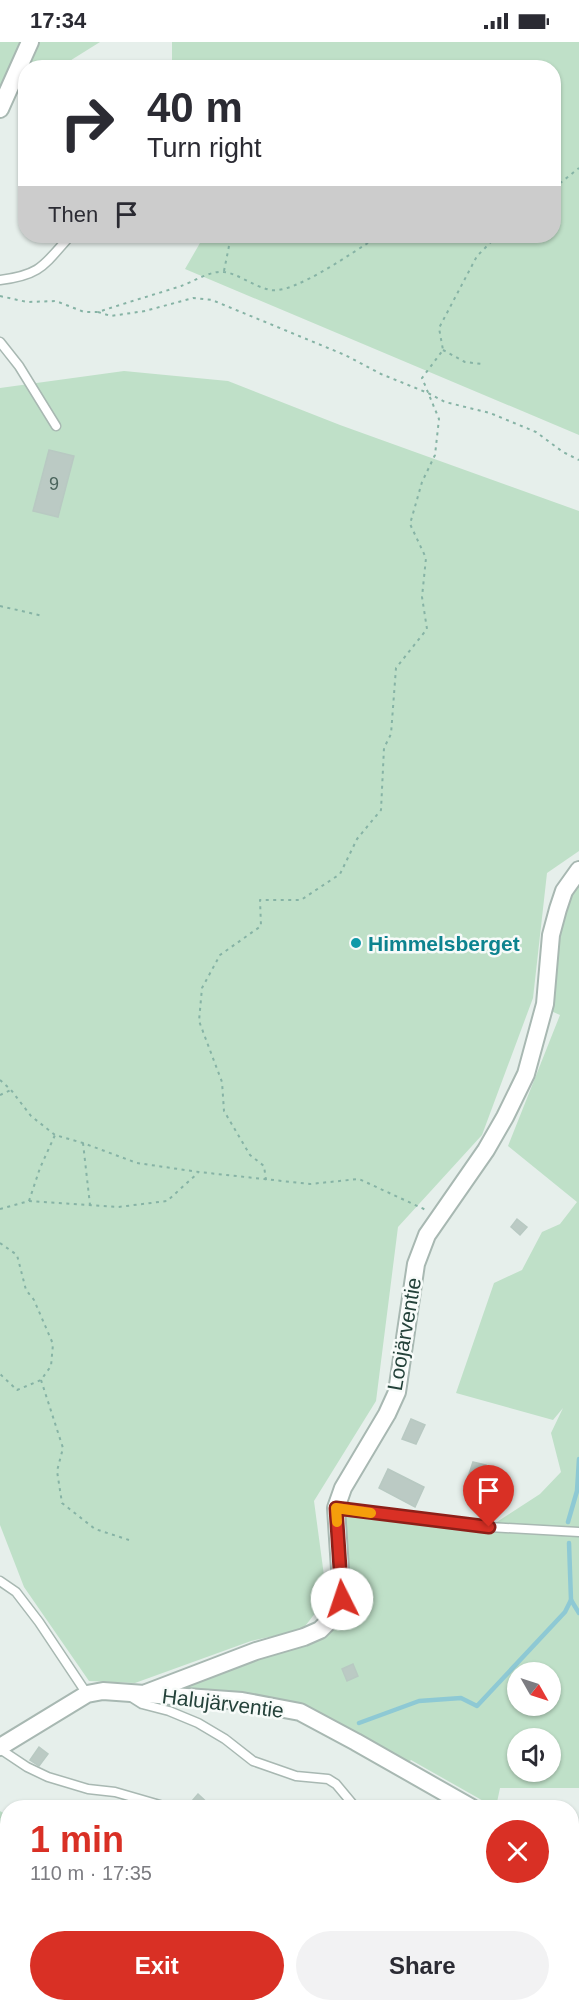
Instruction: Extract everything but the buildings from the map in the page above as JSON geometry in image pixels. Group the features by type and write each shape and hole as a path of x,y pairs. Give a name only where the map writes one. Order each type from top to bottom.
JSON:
{"street":[{"path":"22,60 30,42"},
{"path":"0,109 18,69"},
{"name":"Loojärventie","path":"146,1693 256,1651 304,1637 320,1630 336,1614 342,1599 336,1508 343,1488 387,1414 397,1392 416,1264 427,1235 486,1150 526,1074 545,1004 551,935 564,891 579,870"},
{"name":"Halujärventie","path":"0,1748 87,1694 103,1691 242,1701 300,1713 458,1800"}],"lane":[{"path":"0,280 21,278 40,270 64,243"},
{"path":"0,342 19,366 56,426"},
{"path":"336,1508 489,1527 579,1532"},
{"path":"0,1581 16,1592 87,1694"},
{"path":"123,1692 142,1704 169,1711 198,1723 253,1761 297,1776 328,1779 336,1784 349,1800"},
{"path":"0,1748 27,1767 48,1778 88,1789 114,1791 144,1800"}],"path":[{"path":"561,182 579,168"},
{"path":"224,272 230,243"},
{"path":"98,312 181,286 213,273 224,272 257,287 273,291 290,287 317,274 368,243"},
{"path":"266,1180 264,1166 250,1155 224,1111 222,1082 199,1022 202,988 220,955 261,926 260,900 301,900 340,874 357,839 381,810 384,748 391,734 396,668 427,628 422,597 426,558 410,524 422,482 435,455 439,419 422,378 443,350 439,328 477,256 490,243"},
{"path":"0,296 27,302 56,302 84,312 98,312 111,316 145,311 193,298 212,300 301,335 445,402 490,413 536,432 563,452 579,460"},
{"path":"443,350 465,362 482,364"},
{"path":"0,606 43,616"},
{"path":"0,1080 11,1090 31,1116 55,1135 137,1163 310,1184 359,1179 439,1217"},
{"path":"0,1095 11,1090"},
{"path":"29,1201 40,1168 55,1135"},
{"path":"83,1143 90,1206"},
{"path":"0,1209 29,1201 118,1207 167,1201 200,1172"},
{"path":"0,1243 17,1255 26,1290 34,1300 53,1344 51,1366 41,1380 17,1390 0,1374"},
{"path":"41,1380 63,1448 57,1471 62,1503 94,1529 129,1540"}],"green space":[{"path":"0,42 100,42 71,60 18,60 18,87 0,88"},
{"path":"172,42 579,42 579,435 185,269 200,243 561,243 561,60 172,60"},
{"path":"124,371 228,381 340,425 579,511 579,851 547,873 533,998 482,1135 398,1227 376,1401 314,1501 327,1598 302,1630 251,1641 135,1683 89,1681 24,1587 0,1525 0,388"},
{"path":"579,881 579,1788 500,1788 497,1800 482,1800 411,1760 403,1768 300,1712 146,1693 256,1651 336,1614 336,1508 489,1527 540,1494 561,1472 551,1433 563,1408 553,1420 456,1393 494,1283 522,1270 542,1232 560,1224 577,1202 508,1146 560,1015 551,1011 560,937 568,896"}],"waterway":[{"path":"568,1522 577,1491 579,1459"},
{"path":"569,1543 571,1600 579,1613"},
{"path":"359,1723 419,1701 461,1698 477,1706 565,1612 571,1600"}],"slow traffic":[{"path":"337,1522 336,1508 371,1513"}],"place":[{"name":"Himmelsberget","path":"356,943"}],"route":[{"path":"342,1599 336,1508 489,1527"}]}
